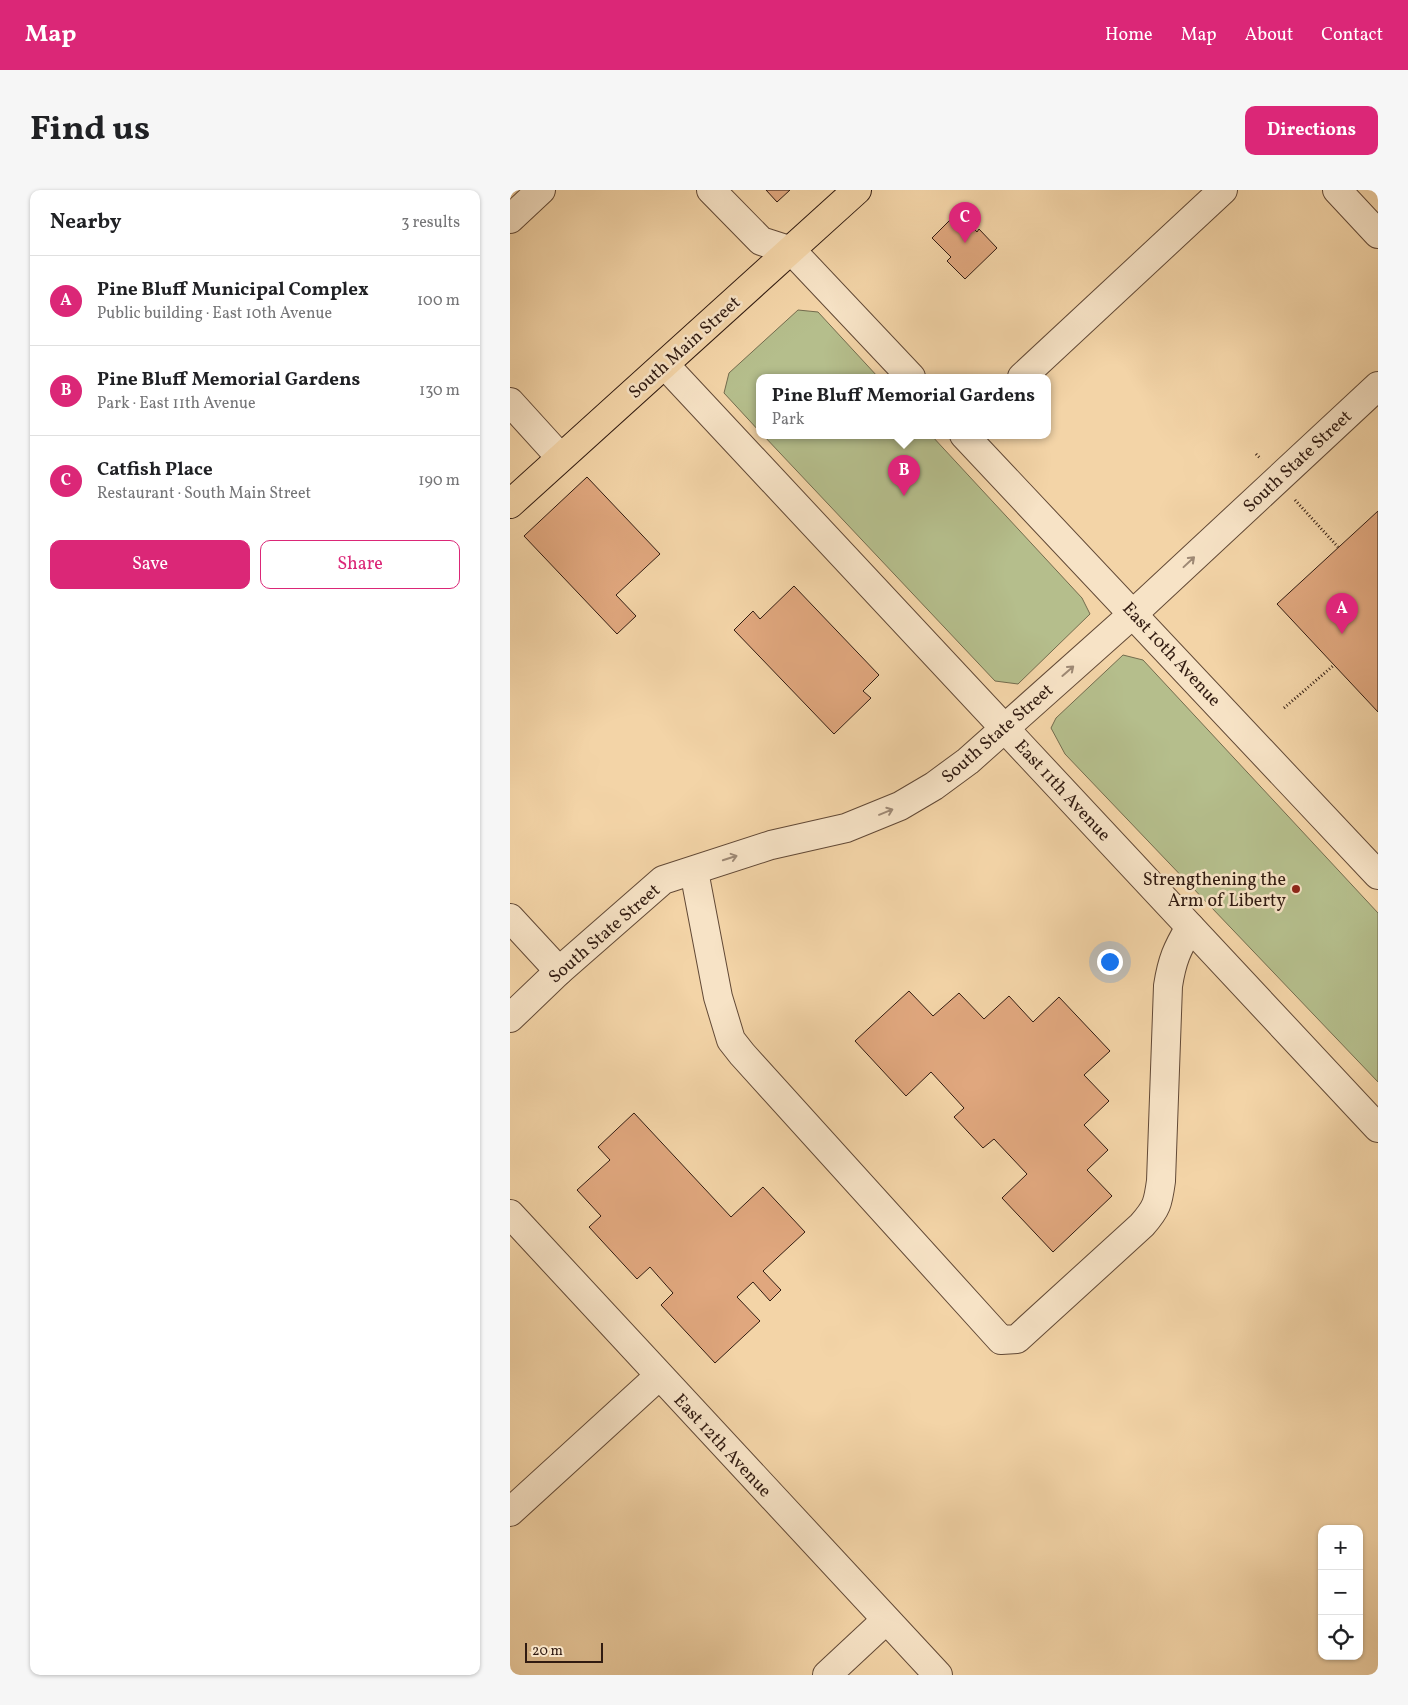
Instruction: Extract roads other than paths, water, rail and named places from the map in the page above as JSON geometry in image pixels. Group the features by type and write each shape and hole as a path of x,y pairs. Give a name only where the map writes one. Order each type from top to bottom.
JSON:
{"main road":[{"name":"South Main Street","path":"510,504 857,190"}],"street":[{"path":"510,219 541,190"},
{"path":"711,190 761,241 792,250 907,374"},
{"path":"1025,374 1223,190"},
{"path":"1337,190 1378,234"},
{"name":"East 11th Avenue","path":"665,365 1378,1128"},
{"name":"South State Street","path":"510,1018 559,971 663,880 771,845 846,828 900,806 934,786 968,761 1134,613 1378,386"},
{"path":"510,402 560,457"},
{"name":"East 10th Avenue","path":"968,439 1084,563 1134,613 1378,875"},
{"path":"694,871 718,998 731,1040 1001,1340 1017,1339 1154,1212 1161,1181 1168,986 1174,957 1190,927"},
{"path":"510,918 559,971"},
{"name":"East 12th Avenue","path":"510,1214 938,1675"},
{"path":"510,1512 659,1376"},
{"path":"827,1675 886,1620"}],"place":[{"name":"Catfish Place","path":"965,243"},
{"name":"Pine Bluff Memorial Gardens","path":"904,496"},
{"name":"Pine Bluff Municipal Complex","path":"1342,634"},
{"name":"Strengthening the Arm of Liberty","path":"1296,889"}]}
